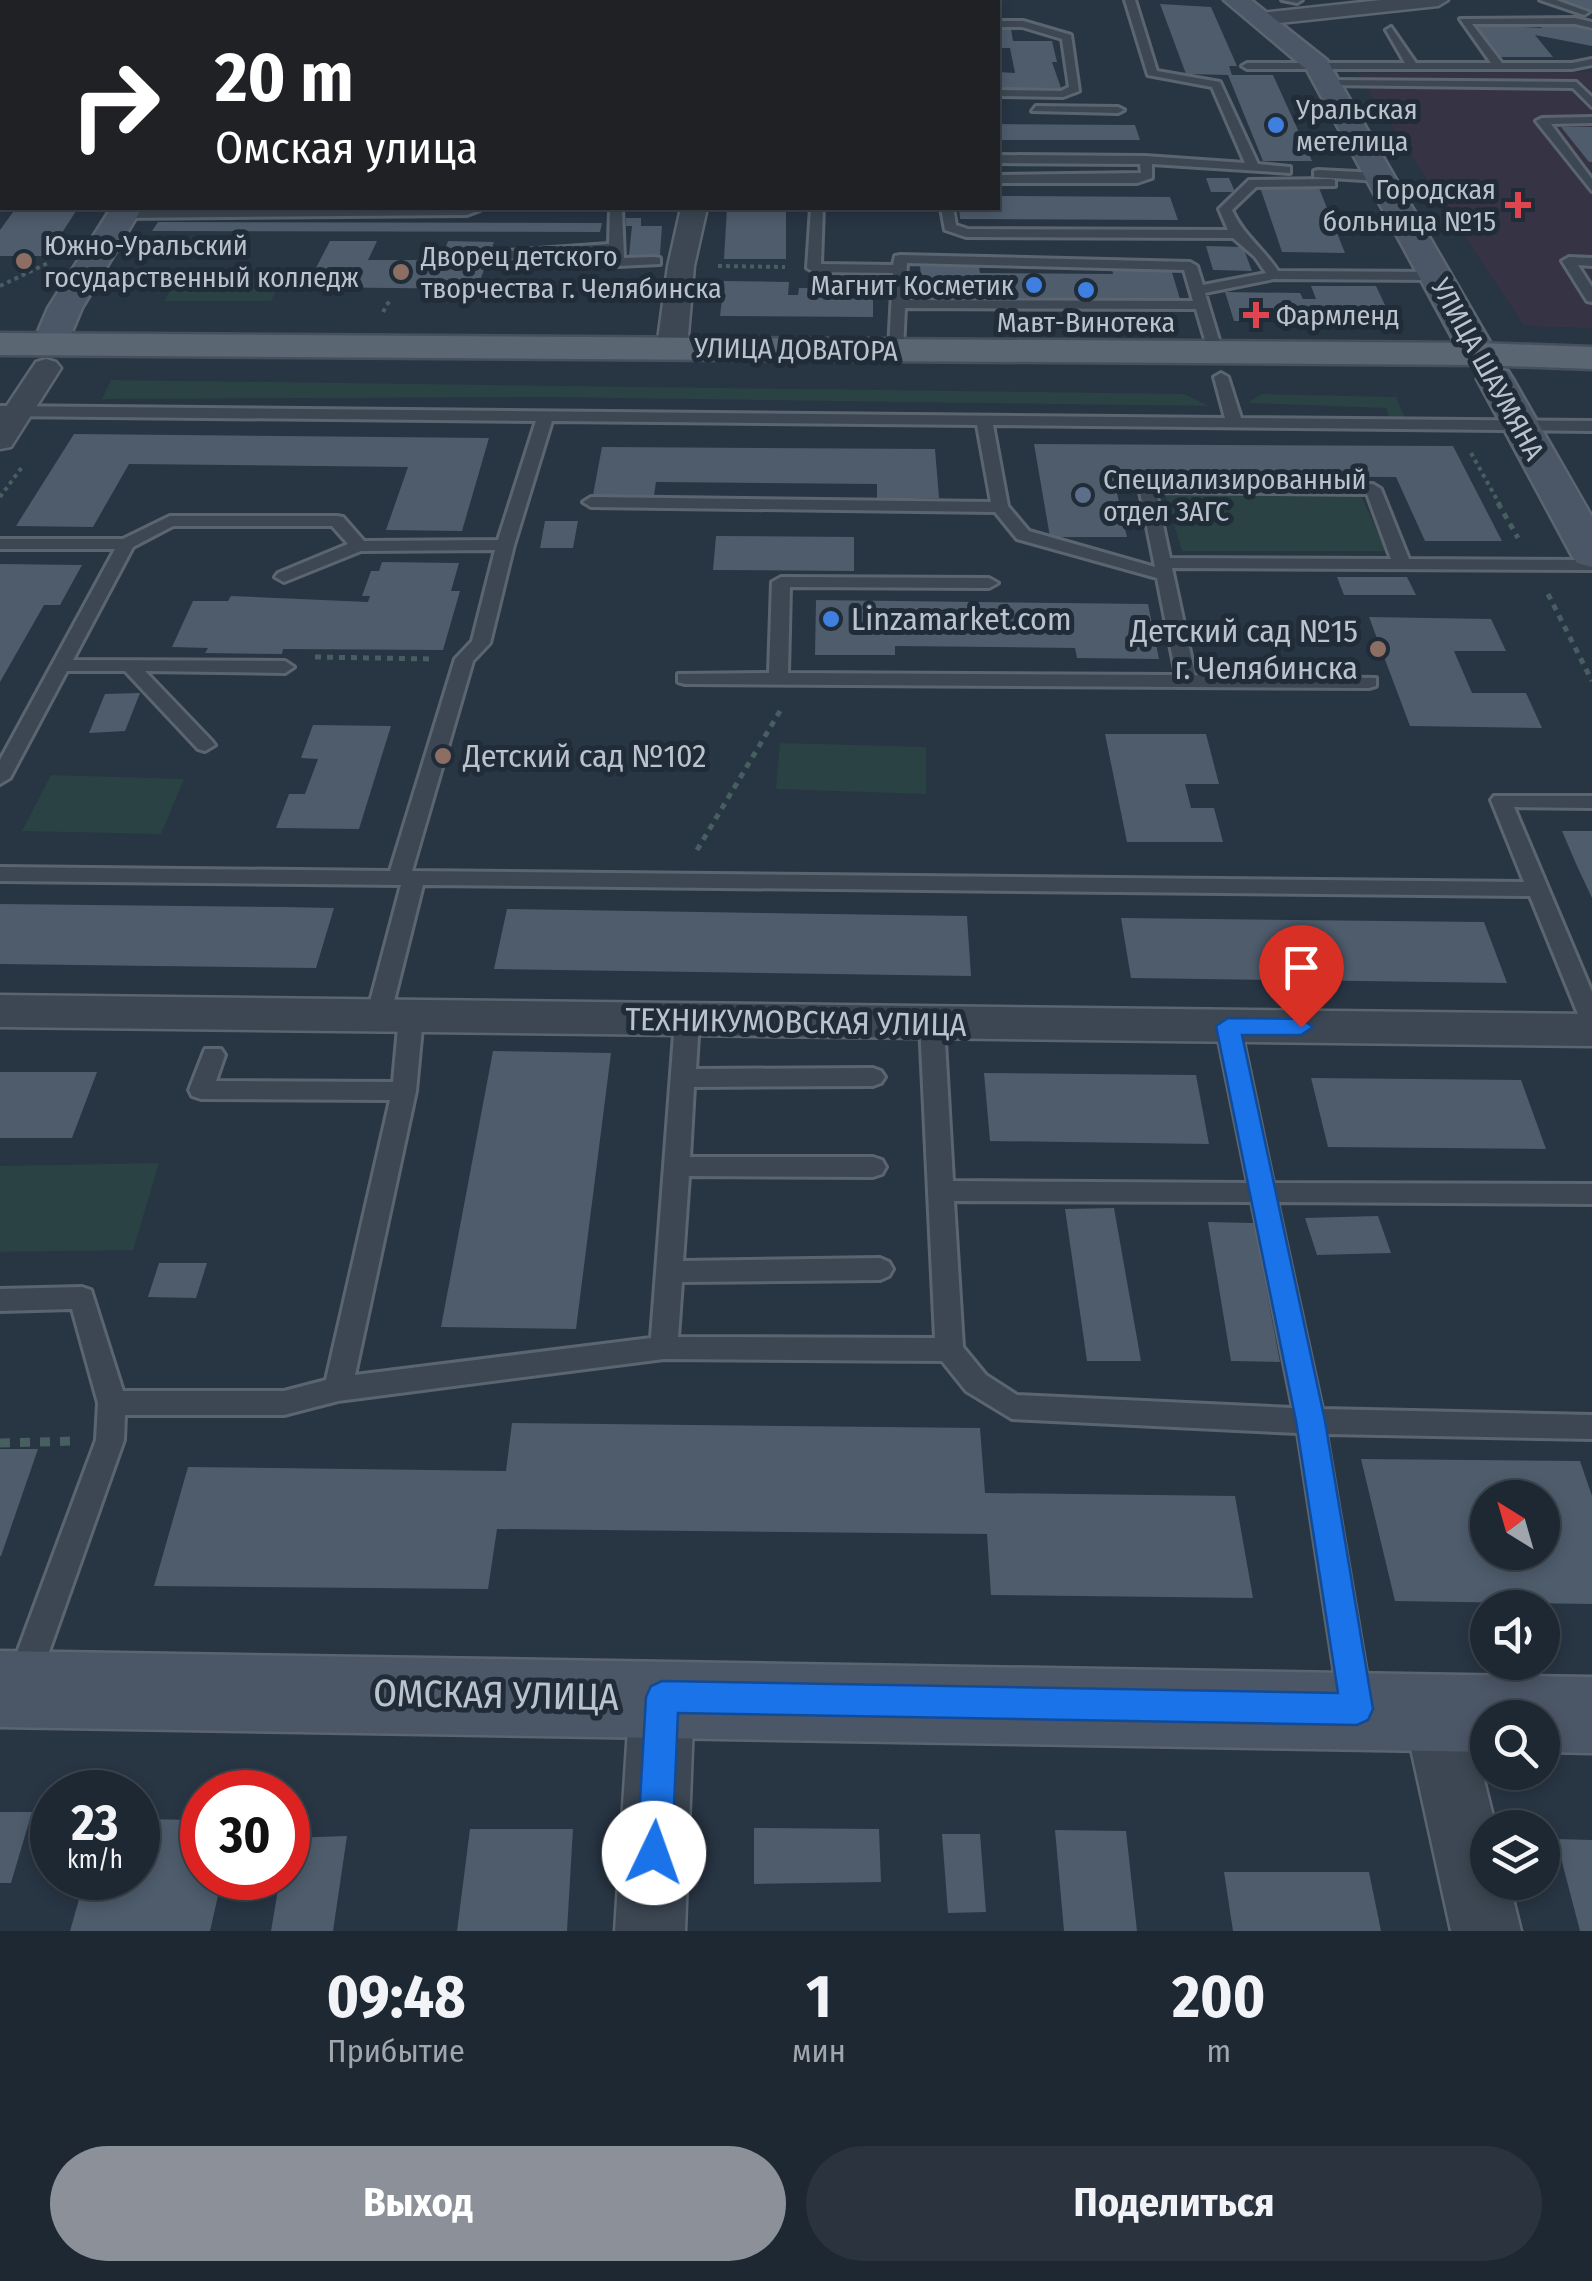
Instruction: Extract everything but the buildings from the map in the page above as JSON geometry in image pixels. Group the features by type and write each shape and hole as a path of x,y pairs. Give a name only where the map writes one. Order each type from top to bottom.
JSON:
{"main road":[{"name":"УЛИЦА ДОВАТОРА","path":"0,344 49,356 1487,367 1592,358"},
{"name":"УЛИЦА ДОВАТОРА","path":"0,368 49,356 672,347 896,350 1218,365"},
{"name":"УЛИЦА ДОВАТОРА","path":"1487,367 1592,382"}],"street":[{"name":"УЛИЦА ШАУМЯНА","path":"1236,0 1322,74 1592,554"},
{"path":"1261,19 1365,3 1438,0"},
{"path":"672,347 668,264 693,210"},
{"path":"0,440 10,411 49,356 66,308 124,211"},
{"name":"ТЕХНИКУМОВСКАЯ УЛИЦА","path":"0,1011 1592,1030"},
{"name":"ОМСКАЯ УЛИЦА","path":"10,1689 1592,1715"},
{"path":"650,1931 662,1697"},
{"path":"1434,1712 1486,1931"}],"lane":[{"path":"1130,0 1152,73 1216,84 1252,166"},
{"path":"1287,0 1297,0"},
{"path":"1545,0 1592,15"},
{"path":"1498,65 1464,20 1575,20 1592,25"},
{"path":"1000,24 1022,24 1067,38 1075,89 1063,94 1000,94"},
{"path":"1390,30 1411,64"},
{"path":"1322,74 1411,64 1572,66 1592,62"},
{"path":"1247,66 1322,74 1592,85"},
{"path":"1576,85 1592,104"},
{"path":"1015,109 1118,110"},
{"path":"1592,120 1542,121 1592,187"},
{"path":"1000,159 1145,160 1380,177"},
{"path":"1000,178 1137,179 1148,175 1145,160"},
{"path":"1274,275 1260,254 1236,234 1226,209 1253,183 1332,183"},
{"path":"124,211 471,210"},
{"path":"616,210 618,262 668,264"},
{"path":"816,210 814,268 901,270"},
{"path":"947,210 950,227 966,233 1236,234"},
{"path":"495,256 616,248"},
{"path":"896,350 900,260 1181,263 1194,270 1234,422"},
{"path":"1592,262 1570,261 1592,298"},
{"path":"896,304 1202,298 1274,275 1436,276"},
{"path":"10,411 1592,426"},
{"path":"338,1389 404,1091 395,1017 406,878 464,659 481,644 505,546 545,417"},
{"path":"984,420 1000,507 1022,534 1164,568 1592,566"},
{"path":"1187,680 1147,487 1373,488 1402,564"},
{"path":"591,502 1000,507"},
{"path":"0,544 126,544 170,521 337,520 359,546"},
{"path":"0,778 126,544"},
{"path":"284,577 359,546 505,546"},
{"path":"778,678 782,582 989,583"},
{"path":"60,665 285,667"},
{"path":"130,666 205,745"},
{"path":"685,678 1369,682"},
{"path":"1592,802 1501,800 1592,1019"},
{"path":"0,874 1538,889"},
{"path":"664,1348 687,1020"},
{"path":"932,1024 949,1350 976,1382 1012,1407 1310,1421 1592,1427"},
{"path":"1228,1026 1310,1421 1357,1709"},
{"path":"213,1055 201,1090 404,1091"},
{"path":"683,1078 873,1078"},
{"path":"677,1166 873,1166"},
{"path":"940,1191 1592,1194"},
{"path":"669,1272 880,1269"},
{"path":"0,1300 82,1298 112,1403 110,1440 10,1689"},
{"path":"112,1403 284,1404 338,1389 664,1348 949,1350"}],"path":[{"path":"0,286 52,261"},
{"path":"668,264 814,268"},
{"path":"285,667 305,656 464,659"},
{"path":"678,882 799,679"},
{"path":"0,1443 110,1440"}],"shaded area":[{"name":"Городская больница №15","path":"1592,72 1592,328 1524,326 1357,73"}],"green space":[{"path":"179,275 284,275 271,301 164,301"},
{"path":"111,380 1184,394 1209,406 547,397 102,399"},
{"path":"1262,394 1396,397 1405,418 1390,418 1386,408 1247,403"},
{"path":"1360,493 1386,551 1182,551 1165,494"},
{"path":"780,743 926,747 926,794 776,789"},
{"path":"51,775 184,779 161,834 22,831"},
{"path":"159,1163 133,1250 0,1252 0,1166"}],"place":[{"name":"Уральская метелица","path":"1276,125"},
{"name":"Городская больница №15","path":"1518,205"},
{"name":"Южно-Уральский государственный колледж","path":"24,261"},
{"name":"Дворец детского творчества г. Челябинска","path":"401,272"},
{"name":"Магнит Косметик","path":"1034,285"},
{"name":"Мавт-Винотека","path":"1086,290"},
{"name":"Фармленд","path":"1256,315"},
{"name":"Специализированный отдел ЗАГС","path":"1083,495"},
{"name":"Linzamarket.com","path":"831,619"},
{"name":"Детский сад №15 г. Челябинска","path":"1378,649"},
{"name":"Детский сад №102","path":"443,756"}],"route":[{"path":"654,1853 662,1697 1357,1709 1310,1421 1228,1026 1301,1027"}]}
